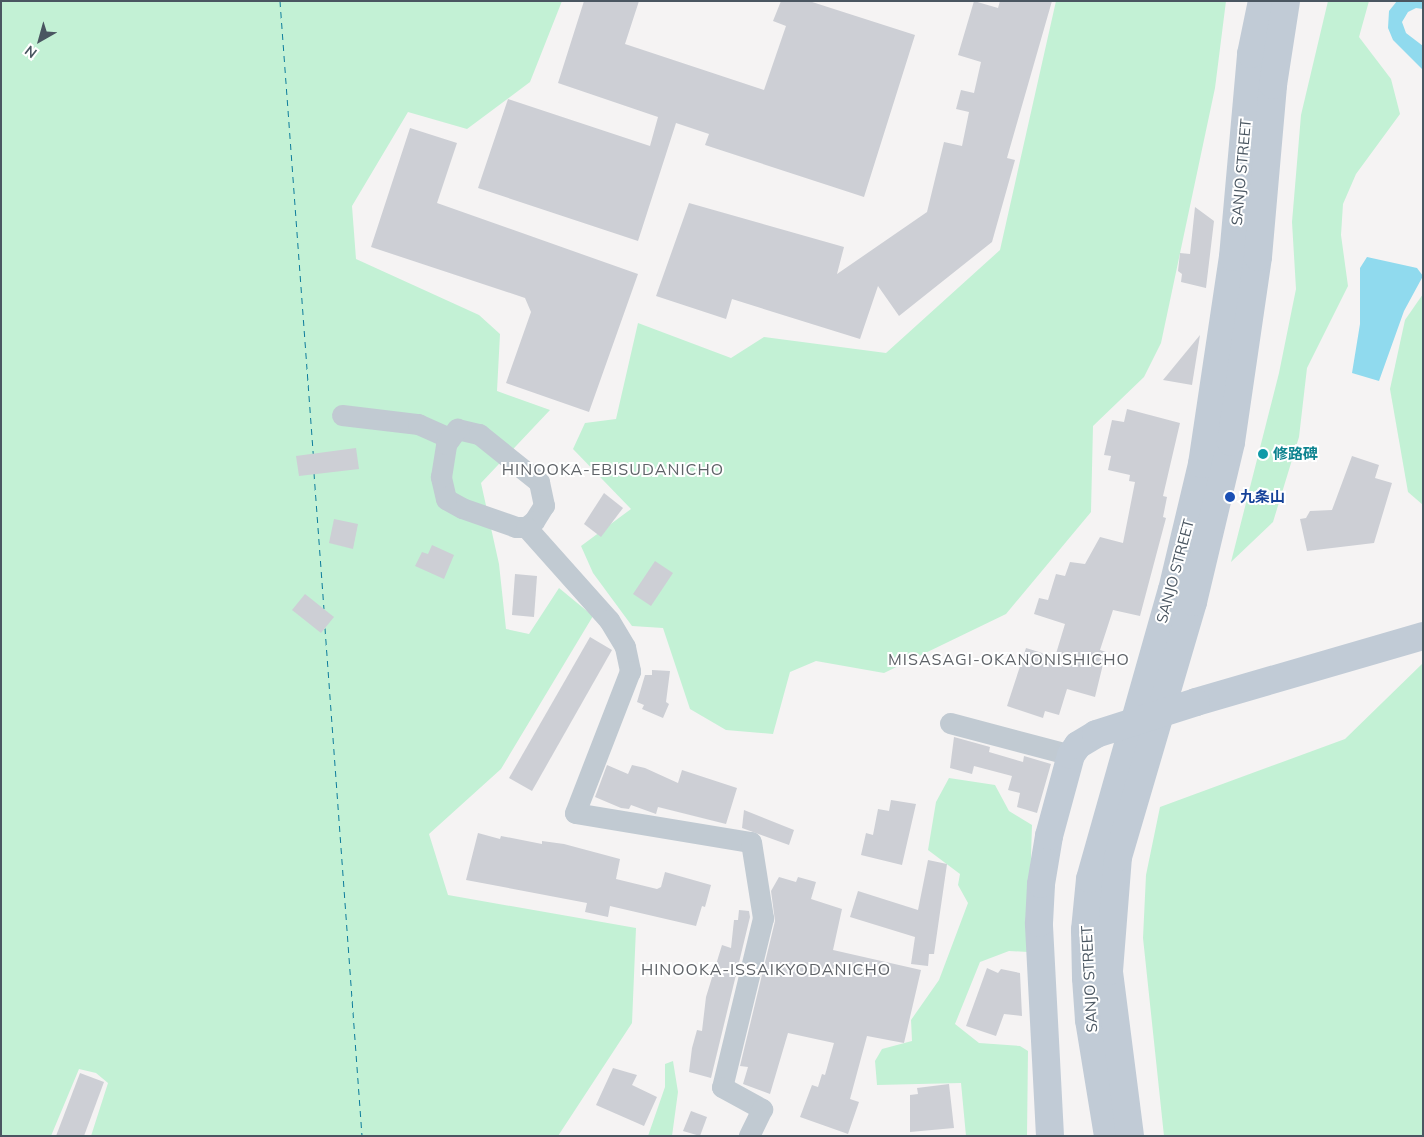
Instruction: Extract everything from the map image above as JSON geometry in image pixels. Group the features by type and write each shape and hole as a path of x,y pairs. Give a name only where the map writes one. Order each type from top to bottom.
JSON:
{"main road":[{"name":"SANJO STREET","path":"1108,1136 1089,1020 1086,978 1085,930 1090,879 1172,590 1202,464 1233,257 1251,54 1262,1"},
{"name":"SANJO STREET","path":"1130,1136 1109,972 1118,857 1193,602 1231,442 1258,257 1277,49 1286,1"},
{"path":"1050,1136 1039,923 1041,884 1049,836 1071,755 1078,745 1096,734 1196,702 1423,636"}],"street":[{"path":"342,415 418,424 450,438"},
{"path":"526,527 544,505 538,482 479,434 456,429 450,438 442,478 446,499 462,508 516,527 526,527 609,620 625,647 630,671 575,813 751,842 763,918 722,1087 762,1110 749,1136"},
{"path":"950,723 1071,755"}],"green space":[{"path":"1,1 562,1 530,82 467,129 408,112 352,206 356,259 479,315 500,334 497,391 550,410 481,483 499,564 506,629 529,634 559,588 593,616 501,769 429,834 448,895 636,928 632,1023 558,1136 91,1136 108,1083 96,1073 79,1069 51,1136 1,1136"},
{"path":"1056,1 1226,1 1215,88 1161,343 1144,377 1093,426 1091,512 1006,614 884,673 816,661 790,672 773,734 726,730 690,709 663,628 632,626 593,573 581,546 631,509 573,449 585,423 616,419 638,323 731,358 764,337 886,353 1000,250"},
{"path":"1328,1 1369,1 1359,37 1391,79 1400,114 1356,174 1343,204 1341,235 1348,286 1307,368 1299,437 1273,522 1231,562 1279,373 1296,289 1292,222 1301,115"},
{"path":"1423,294 1423,505 1408,492 1390,389 1405,320"},
{"path":"1423,663 1423,1136 1164,1136 1143,938 1146,875 1160,807 1345,739"},
{"path":"949,778 995,785 1009,811 1032,825 1028,952 1009,951 980,962 955,1024 979,1043 1020,1046 1028,1051 1027,1136 966,1136 961,1083 877,1085 875,1061 882,1049 912,1041 911,1020 939,980 968,903 958,885 960,874 928,850 936,802"},
{"path":"673,1061 678,1092 672,1136 648,1136 665,1087 665,1064"}],"water":[{"path":"1397,1 1423,1 1423,9 1416,8 1408,12 1402,22 1406,33 1423,46 1423,70 1393,40 1388,28 1389,11"},
{"path":"1367,257 1417,268 1423,276 1404,311 1379,381 1352,373 1360,324 1360,268"}],"building":[{"path":"584,1 639,1 625,44 764,90 786,26 773,21 781,1 809,1 915,35 864,197 705,145 709,134 676,123 638,241 478,188 508,99 650,146 658,117 558,83"},
{"path":"974,1 998,8 1000,1 1052,1 1007,158 1015,160 992,242 899,316 878,286 860,339 732,299 726,319 656,296 689,203 844,247 837,274 927,212 944,142 962,146 969,112 956,109 961,90 974,93 981,62 958,55"},
{"path":"410,128 457,143 437,203 638,274 589,412 506,383 531,312 525,298 371,247"},
{"path":"1195,207 1214,221 1206,288 1181,282 1182,274 1178,271 1180,253 1190,254"},
{"path":"1200,335 1192,385 1163,380"},
{"path":"1127,409 1180,423 1163,496 1167,497 1163,517 1166,518 1140,616 1113,610 1100,650 1106,652 1095,697 1067,689 1059,715 1045,711 1043,718 1007,706 1026,648 1055,657 1065,624 1034,614 1039,598 1048,600 1056,574 1065,576 1070,562 1085,564 1100,537 1123,543 1135,482 1129,481 1130,475 1108,470 1111,456 1104,455 1112,420 1124,422"},
{"path":"356,448 359,469 299,476 296,456"},
{"path":"1352,456 1379,465 1375,478 1392,483 1374,543 1307,551 1300,519 1306,518 1310,511 1332,510"},
{"path":"604,493 623,508 601,537 584,524"},
{"path":"334,519 358,524 353,549 329,543"},
{"path":"432,545 454,555 444,579 415,566 422,552 428,554"},
{"path":"655,561 673,573 651,606 633,594"},
{"path":"515,574 537,576 534,617 512,615"},
{"path":"305,594 334,617 321,633 292,610"},
{"path":"590,637 612,650 532,791 509,778"},
{"path":"652,670 670,671 666,702 669,704 663,718 642,709 644,705 637,702 645,675 652,675"},
{"path":"954,737 990,747 989,752 1023,762 1024,756 1051,764 1037,813 1017,807 1020,793 1008,790 1012,776 974,766 972,774 950,768"},
{"path":"607,765 628,774 632,765 645,768 678,783 682,770 737,788 726,824 658,807 656,814 631,805 629,809 621,808 595,797"},
{"path":"891,800 916,804 902,865 861,855 866,833 873,835 878,809 889,811"},
{"path":"744,810 794,830 789,845 742,828"},
{"path":"478,833 500,839 501,836 542,844 542,841 564,844 620,859 616,879 657,889 661,887 665,872 711,885 705,907 702,906 696,926 610,906 608,917 585,912 587,903 466,880"},
{"path":"928,860 947,864 934,954 929,954 928,966 911,964 915,937 850,917 858,891 918,910"},
{"path":"779,877 796,882 798,877 816,882 811,899 842,909 833,950 921,970 904,1043 867,1036 850,1099 859,1102 848,1134 800,1117 812,1085 818,1087 822,1074 825,1075 834,1043 788,1033 770,1094 743,1084 748,1067 740,1066 775,921 771,891"},
{"path":"739,910 749,911 750,917 711,1078 689,1072 692,1048 697,1030 702,1031 706,997 722,945 731,948 734,920 738,920"},
{"path":"987,968 998,973 1001,969 1020,973 1022,1016 1004,1014 996,1036 966,1026"},
{"path":"613,1068 637,1075 632,1085 657,1097 644,1126 596,1105"},
{"path":"80,1073 104,1082 84,1136 56,1136"},
{"path":"949,1084 954,1128 910,1132 910,1095 918,1094 917,1088"},
{"path":"691,1111 707,1117 700,1136 683,1131"}],"ferry route":[{"path":"280,1 313,454"},
{"path":"314,473 324,609"},
{"path":"325,628 362,1136"}],"place":[{"name":"修路碑","path":"1263,454"},
{"name":"九条山","path":"1230,497"}],"district":[{"name":"HINOOKA-EBISUDANICHO","path":"613,469"},
{"name":"MISASAGI-OKANONISHICHO","path":"1009,659"},
{"name":"HINOOKA-ISSAIKYODANICHO","path":"766,969"}]}
